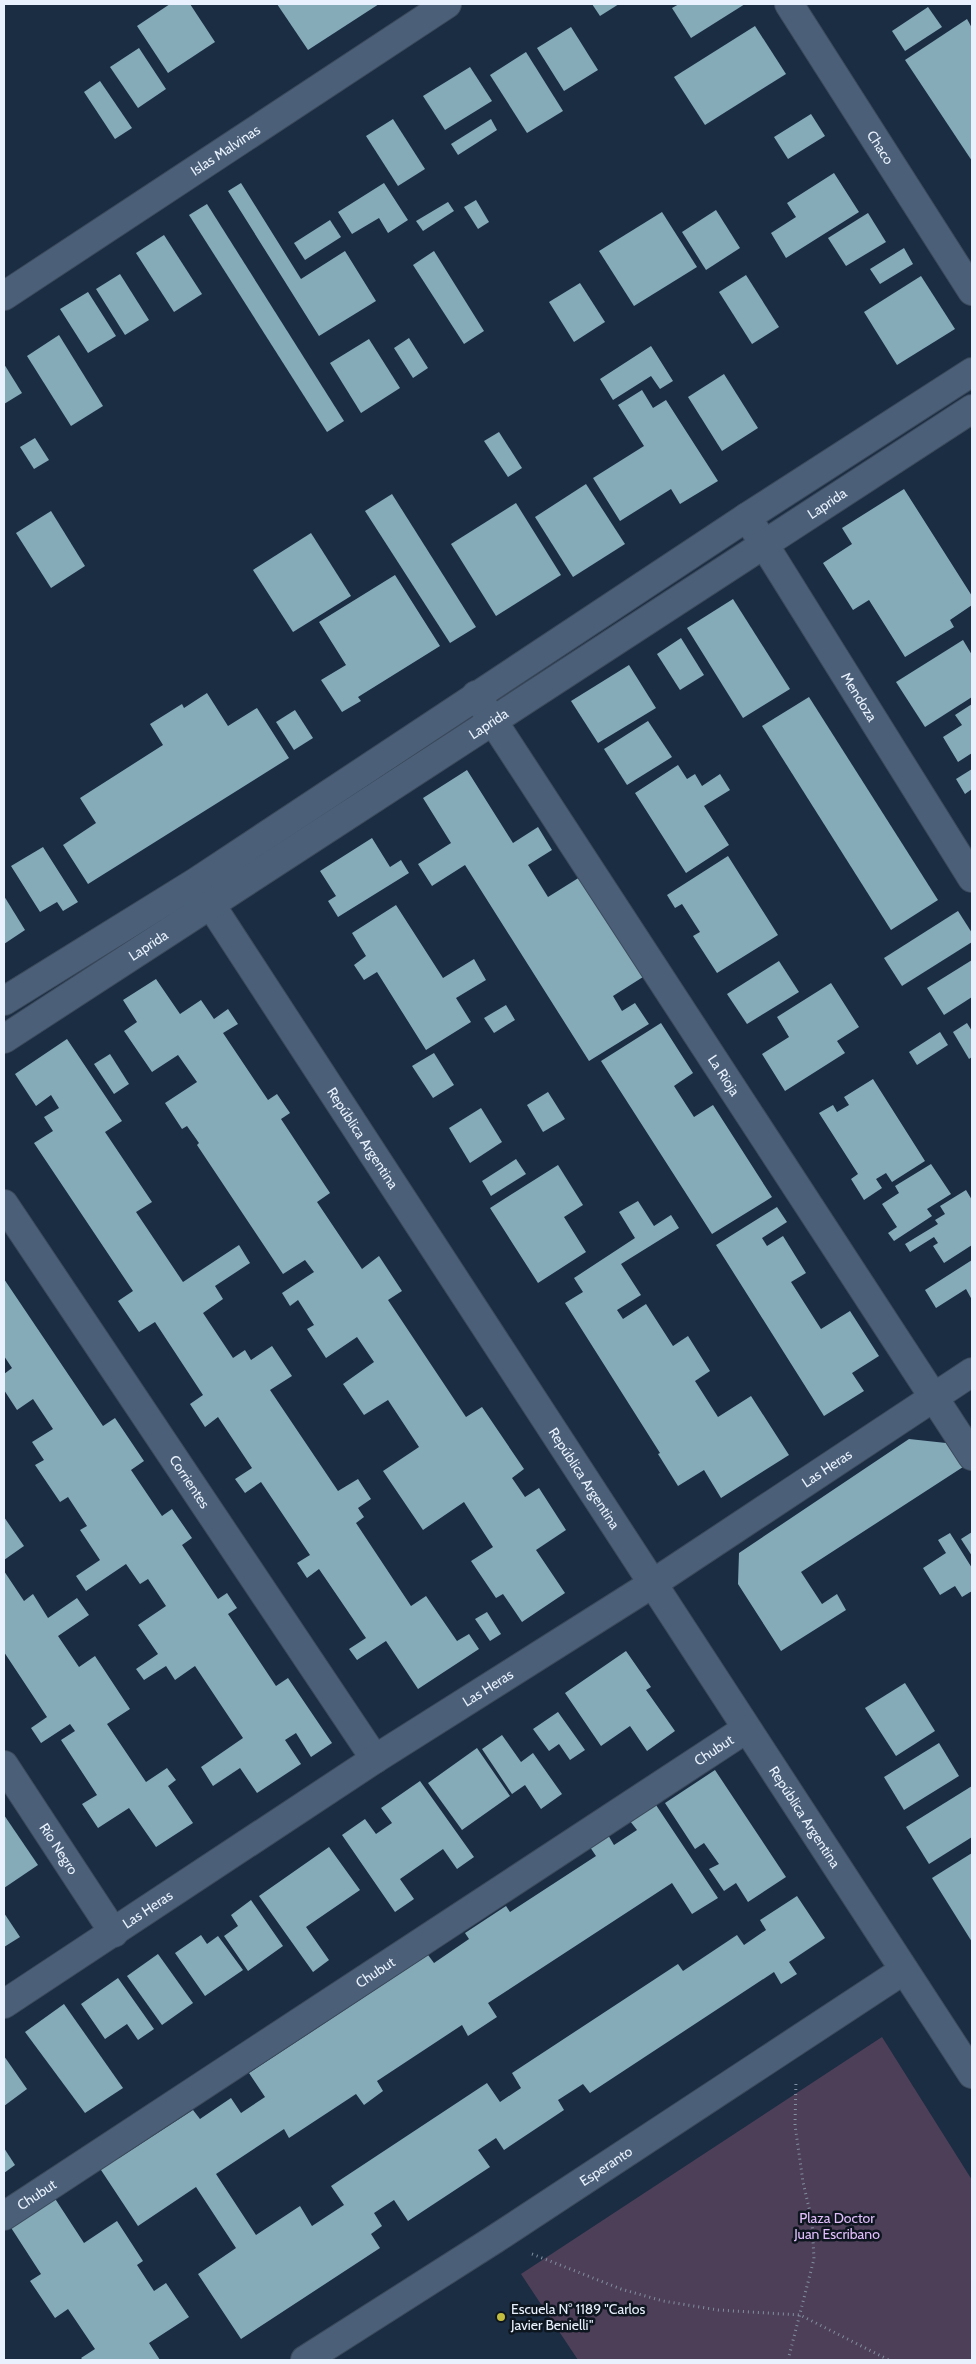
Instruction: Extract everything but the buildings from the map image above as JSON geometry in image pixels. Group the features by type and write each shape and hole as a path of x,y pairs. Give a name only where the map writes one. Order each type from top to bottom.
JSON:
{"street":[{"name":"Islas Malvinas","path":"4,296 447,4"},
{"name":"Chaco","path":"789,4 972,291"},
{"name":"Laprida","path":"4,1001 196,882 746,516 972,372"},
{"name":"Laprida","path":"4,1039 972,409"},
{"name":"Mendoza","path":"746,516 972,878"},
{"name":"La Rioja","path":"476,695 972,1456"},
{"name":"República Argentina","path":"196,882 972,2074"},
{"name":"Corrientes","path":"4,1204 375,1760"},
{"name":"Las Heras","path":"4,2004 375,1760 652,1584 972,1372"},
{"name":"Chubut","path":"4,2216 746,1729"},
{"name":"Río Negro","path":"4,1765 114,1933"},
{"name":"Esperanto","path":"305,2360 495,2239 904,1970"}],"path":[{"path":"788,2360 814,2259 812,2221 803,2182 795,2125 797,2039"},
{"path":"495,2239 593,2278 663,2301 718,2310 800,2315 889,2360"}],"green space":[{"name":"Plaza Doctor Juan Escribano","path":"882,2037 972,2180 972,2360 578,2360 521,2274"}],"place":[{"name":"Escuela N° 1189 \"Carlos Javier Benielli\"","path":"501,2317"}]}
